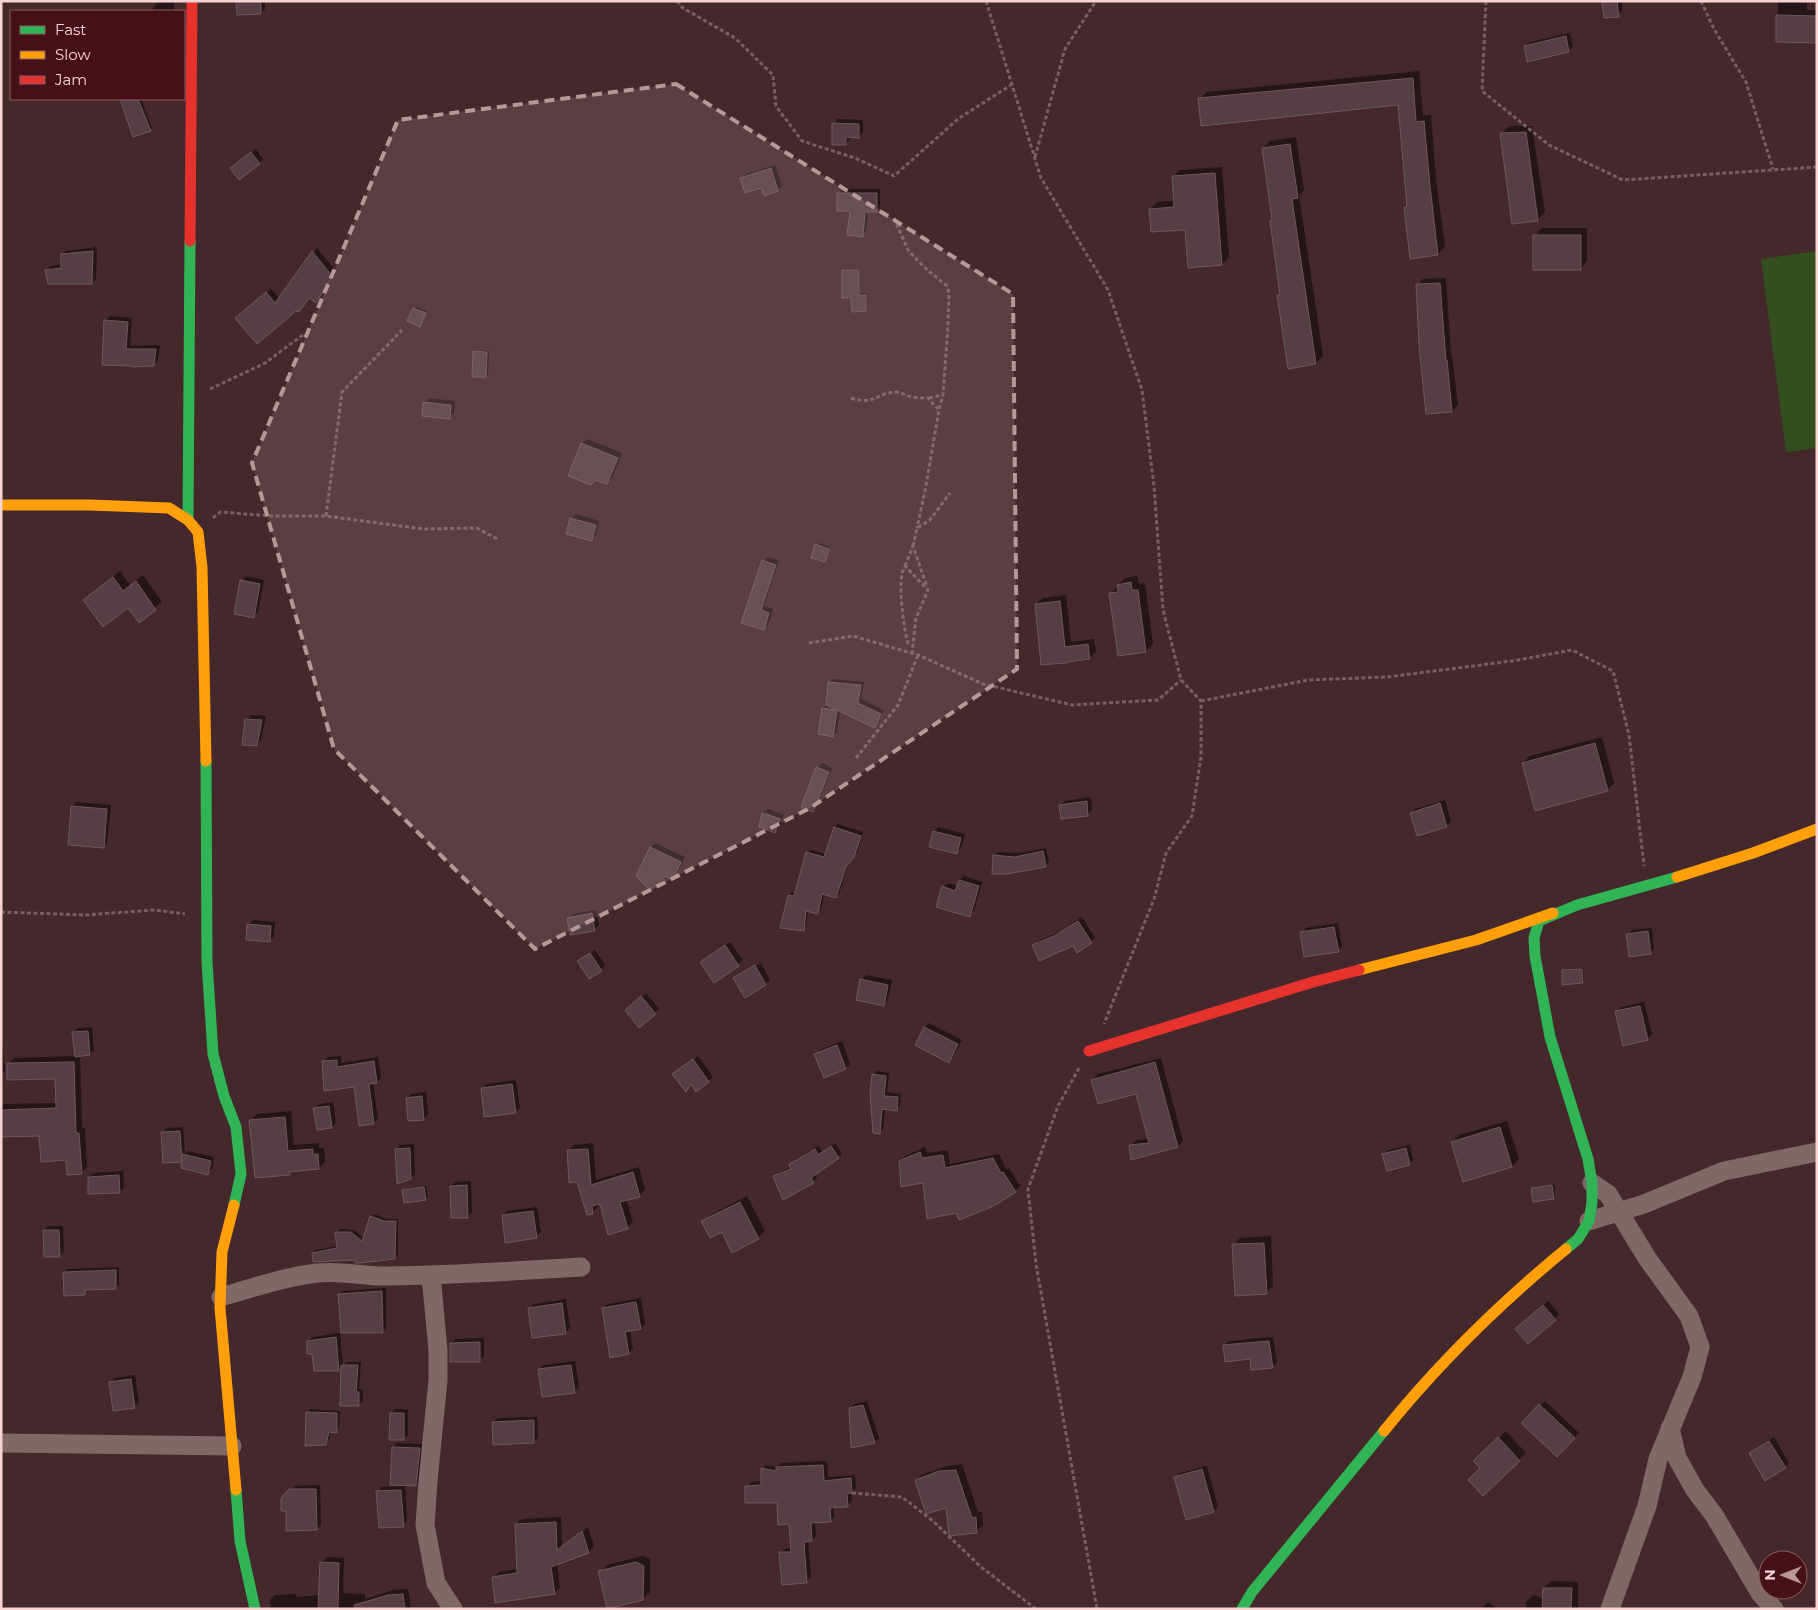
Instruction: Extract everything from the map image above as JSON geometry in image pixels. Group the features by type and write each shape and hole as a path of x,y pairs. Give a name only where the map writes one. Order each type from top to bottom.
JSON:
{"street":[{"path":"188,520 192,1"},
{"path":"1,504 90,504 169,508 188,520 198,532 202,567 206,764 207,962 213,1054 224,1096 236,1127 241,1174 222,1252 220,1308 240,1541 255,1609"},
{"path":"1089,1051 1313,982 1476,940 1571,907 1698,871 1817,829"},
{"path":"1242,1609 1252,1592 1443,1362 1488,1316 1578,1239 1589,1221 1592,1183 1588,1159 1550,1037 1535,956 1534,938 1539,922 1554,913 1571,907"},
{"path":"1589,1221 1644,1204 1724,1171 1817,1152"},
{"path":"1592,1183 1608,1194 1647,1258 1689,1316 1700,1347 1692,1377 1658,1459 1647,1506 1610,1609"},
{"path":"220,1297 265,1284 317,1273 346,1272 386,1276 431,1275 581,1267"},
{"path":"431,1275 438,1350 438,1380 425,1525 436,1582 453,1609"},
{"path":"1670,1428 1676,1458 1760,1593 1774,1609"},
{"path":"1,1443 232,1446"}],"path":[{"path":"677,1 683,8 735,38 773,74 776,106 802,142 856,158 894,176 958,119 1011,85"},
{"path":"986,1 1041,178 1108,290 1142,390 1154,486 1163,610 1181,680 1201,701 1201,757 1192,816 1166,853 1154,899 1106,1020 1058,1106 1028,1189 1036,1264 1097,1609"},
{"path":"1034,157 1065,49 1096,1"},
{"path":"1486,1 1482,91 1549,145 1623,180 1817,167"},
{"path":"1701,1 1714,29 1746,82 1774,169"},
{"path":"894,218 908,250 924,267 947,286 949,292 943,395 926,491 913,546 902,570 903,621 908,644"},
{"path":"326,516 342,392 402,330"},
{"path":"189,399 266,363 304,334"},
{"path":"851,398 862,401 871,400 897,392 913,397 928,398 943,395"},
{"path":"928,398 939,410"},
{"path":"917,528 930,520 950,493"},
{"path":"198,532 220,512 271,516 326,516 423,529 477,528 499,540"},
{"path":"912,653 916,618 928,590 913,546"},
{"path":"905,566 928,590"},
{"path":"809,643 853,636 918,655 983,684 1072,705 1158,700 1181,680"},
{"path":"1201,701 1308,680 1387,677 1512,661 1572,650 1613,671 1629,735 1646,886"},
{"path":"856,758 898,705 918,655"},
{"path":"1,912 85,915 155,910 179,912 192,916"},
{"path":"852,1493 902,1497 933,1521 981,1567 1036,1609"}],"highlighted area":[{"path":"676,84 1013,294 1017,669 810,808 535,949 334,749 252,463 398,120"}],"green space":[{"path":"1817,251 1817,448 1786,452 1761,259"}],"building":[{"path":"236,1 261,1 261,14 237,15"},
{"path":"1602,1 1617,1 1619,17 1604,18"},
{"path":"1776,15 1817,16 1817,43 1776,42"},
{"path":"1566,36 1569,52 1527,62 1524,46"},
{"path":"1413,78 1416,122 1424,121 1438,255 1410,259 1404,207 1407,207 1398,105 1201,126 1198,98"},
{"path":"120,100 138,100 151,131 133,137"},
{"path":"832,123 859,124 859,138 846,137 846,145 832,145"},
{"path":"1526,132 1538,221 1512,224 1500,133"},
{"path":"1290,144 1298,198 1292,199 1316,364 1288,369 1277,295 1280,295 1262,148"},
{"path":"251,152 260,164 239,180 230,168"},
{"path":"771,168 778,191 764,196 761,188 745,193 740,178"},
{"path":"1215,173 1222,265 1188,268 1185,230 1151,232 1149,209 1174,207 1172,176"},
{"path":"837,193 877,193 877,212 865,212 863,237 847,235 850,211 837,211"},
{"path":"1533,235 1581,235 1581,270 1533,270"},
{"path":"93,251 92,284 48,284 45,270 61,268 61,254"},
{"path":"312,251 332,276 316,303 309,298 299,312 296,311 257,344 235,318 266,292 275,303"},
{"path":"842,270 859,270 859,295 866,295 866,311 852,312 851,298 842,298"},
{"path":"1440,283 1452,412 1426,414 1419,346 1416,284"},
{"path":"413,308 426,313 420,327 407,321"},
{"path":"104,320 128,322 126,349 156,349 154,366 102,365"},
{"path":"473,351 487,352 486,377 472,377"},
{"path":"423,402 451,405 450,419 422,416"},
{"path":"581,443 618,458 607,484 595,480 591,485 568,476"},
{"path":"570,518 596,525 592,541 566,534"},
{"path":"815,544 829,549 825,562 811,558"},
{"path":"762,560 776,565 761,610 769,613 764,630 741,623"},
{"path":"113,577 123,591 136,581 156,610 139,623 128,608 103,627 83,600"},
{"path":"240,580 260,584 254,618 234,614"},
{"path":"1131,582 1132,590 1138,590 1146,652 1118,656 1109,593 1118,592 1117,585"},
{"path":"1060,601 1065,647 1088,644 1090,659 1041,665 1035,604"},
{"path":"828,682 861,685 858,703 881,714 875,728 837,710 833,737 818,734 822,708 836,710 826,705"},
{"path":"245,719 262,720 257,746 242,745"},
{"path":"1595,743 1608,791 1535,811 1522,763"},
{"path":"816,767 829,772 813,812 801,807"},
{"path":"1087,801 1088,816 1061,819 1059,805"},
{"path":"1440,803 1447,827 1417,836 1410,813"},
{"path":"71,806 107,809 104,848 68,845"},
{"path":"762,813 780,819 775,833 759,827"},
{"path":"834,827 861,836 854,857 846,867 836,898 822,894 818,914 806,911 804,931 780,928 788,895 794,896 806,852 824,857"},
{"path":"933,831 961,838 957,854 929,847"},
{"path":"650,847 681,862 673,880 665,876 651,891 636,876"},
{"path":"1043,851 1046,867 1007,874 992,874 993,855 1015,857"},
{"path":"959,880 979,886 970,917 936,907 942,886 955,891"},
{"path":"592,913 595,931 570,935 567,918"},
{"path":"1078,921 1092,943 1077,953 1073,946 1039,961 1032,945 1054,936"},
{"path":"247,924 271,926 270,942 246,940"},
{"path":"1334,927 1339,952 1304,957 1300,932"},
{"path":"1648,931 1651,954 1629,957 1626,934"},
{"path":"725,945 739,966 714,983 700,962"},
{"path":"590,953 602,971 589,979 577,961"},
{"path":"755,965 766,985 745,998 733,978"},
{"path":"1582,969 1583,983 1562,985 1562,970"},
{"path":"860,979 888,985 884,1006 856,1000"},
{"path":"641,996 656,1014 639,1028 625,1010"},
{"path":"1640,1006 1648,1040 1623,1046 1615,1011"},
{"path":"924,1027 958,1044 949,1063 915,1045"},
{"path":"88,1031 90,1055 75,1057 72,1032"},
{"path":"837,1045 846,1069 824,1078 814,1054"},
{"path":"693,1059 709,1082 696,1092 691,1084 686,1092 672,1074"},
{"path":"337,1060 337,1067 374,1061 377,1083 369,1084 374,1124 359,1126 354,1087 324,1091 322,1061"},
{"path":"74,1062 76,1133 79,1133 82,1174 67,1175 66,1160 41,1162 39,1136 1,1137 1,1110 56,1108 55,1079 7,1080 7,1063"},
{"path":"1155,1062 1178,1147 1131,1160 1129,1145 1149,1143 1136,1094 1098,1104 1091,1080"},
{"path":"872,1074 886,1076 884,1096 898,1097 897,1111 882,1109 880,1134 873,1133 870,1094"},
{"path":"512,1084 516,1113 484,1117 481,1088"},
{"path":"422,1096 424,1120 408,1121 406,1098"},
{"path":"329,1106 332,1128 317,1130 313,1108"},
{"path":"285,1117 288,1151 313,1149 313,1154 318,1154 319,1169 289,1172 290,1175 255,1178 249,1120"},
{"path":"1500,1127 1512,1167 1463,1182 1451,1142"},
{"path":"180,1131 182,1162 163,1163 161,1132"},
{"path":"831,1146 839,1158 811,1178 814,1183 783,1200 773,1176 791,1169 789,1164 815,1149 818,1155"},
{"path":"410,1148 411,1179 397,1184 395,1149"},
{"path":"1406,1148 1410,1165 1387,1171 1382,1154"},
{"path":"588,1149 591,1185 633,1172 640,1197 620,1202 628,1229 608,1235 600,1204 592,1206 593,1214 587,1215 577,1182 569,1183 567,1150"},
{"path":"920,1152 922,1158 943,1155 945,1168 993,1158 1001,1173 1003,1172 1016,1192 994,1206 959,1220 956,1213 927,1219 923,1183 901,1187 899,1161"},
{"path":"182,1154 211,1161 208,1175 181,1168"},
{"path":"119,1175 120,1193 88,1194 88,1177"},
{"path":"467,1185 468,1218 451,1218 450,1186"},
{"path":"1552,1185 1554,1199 1533,1202 1531,1188"},
{"path":"424,1187 426,1200 404,1203 402,1190"},
{"path":"740,1202 759,1239 732,1253 722,1232 710,1238 701,1221"},
{"path":"533,1211 537,1238 505,1243 502,1215"},
{"path":"370,1216 384,1221 396,1221 395,1259 360,1263 355,1263 355,1260 313,1262 312,1253 337,1248 335,1232 351,1232 362,1241"},
{"path":"43,1230 59,1230 60,1257 44,1257"},
{"path":"1264,1243 1267,1294 1235,1296 1232,1244"},
{"path":"116,1270 116,1289 86,1290 85,1295 64,1296 63,1272"},
{"path":"382,1291 383,1333 341,1333 338,1294"},
{"path":"636,1302 641,1329 625,1332 629,1354 610,1358 602,1308"},
{"path":"562,1303 566,1334 532,1338 528,1308"},
{"path":"1543,1305 1556,1320 1528,1344 1515,1329"},
{"path":"336,1337 339,1371 314,1371 312,1354 307,1354 307,1341"},
{"path":"1269,1341 1273,1368 1251,1370 1250,1359 1225,1362 1223,1345"},
{"path":"480,1342 480,1362 450,1362 450,1343"},
{"path":"341,1365 358,1365 356,1392 359,1392 359,1406 340,1406"},
{"path":"571,1365 575,1393 542,1397 538,1369"},
{"path":"131,1379 135,1408 113,1411 109,1382"},
{"path":"1539,1404 1575,1438 1557,1457 1521,1423"},
{"path":"863,1405 875,1443 851,1448 849,1408"},
{"path":"306,1412 337,1413 337,1433 329,1432 326,1445 305,1446"},
{"path":"390,1413 404,1413 404,1440 389,1440"},
{"path":"534,1420 534,1443 493,1445 492,1422"},
{"path":"1498,1437 1520,1461 1483,1496 1468,1480 1480,1468 1473,1461"},
{"path":"1769,1441 1786,1468 1765,1481 1749,1453"},
{"path":"392,1447 420,1448 416,1486 390,1485"},
{"path":"823,1465 824,1481 851,1478 852,1493 847,1494 848,1507 830,1508 831,1522 811,1523 812,1541 804,1542 807,1583 782,1585 779,1552 791,1552 789,1524 778,1525 777,1503 745,1503 745,1486 761,1485 761,1468 776,1471 776,1467"},
{"path":"1202,1469 1214,1512 1186,1520 1174,1477"},
{"path":"956,1470 972,1518 976,1517 977,1533 949,1536 946,1508 926,1514 915,1480 939,1471"},
{"path":"289,1489 316,1489 317,1530 286,1531 286,1511 281,1511 281,1498"},
{"path":"401,1490 404,1527 379,1528 376,1491"},
{"path":"556,1522 557,1550 582,1531 589,1553 551,1567 555,1594 495,1603 492,1577 517,1573 515,1524"},
{"path":"320,1562 339,1563 338,1609 318,1609"},
{"path":"636,1562 644,1566 643,1600 607,1609 598,1571"},
{"path":"1543,1588 1572,1588 1571,1609 1542,1609"},
{"path":"403,1594 405,1609 355,1609 354,1605 388,1595"}],"traffic: fast":[{"path":"188,520 190,241"},
{"path":"206,761 207,962 213,1054 224,1096 236,1127 241,1174 234,1205"},
{"path":"1566,1249 1578,1239 1589,1221 1592,1183 1588,1159 1550,1037 1535,956 1534,938 1539,921 1577,905 1677,877"},
{"path":"1242,1609 1252,1592 1384,1431"},
{"path":"236,1490 240,1541 255,1609"}],"traffic: slow":[{"path":"1,505 90,505 169,508 188,520 198,532 202,567 206,761"},
{"path":"1677,877 1753,853 1817,829"},
{"path":"1359,970 1476,940 1553,913"},
{"path":"234,1205 222,1252 220,1308 236,1490"},
{"path":"1384,1431 1448,1358 1493,1313 1566,1249"}],"traffic: jam":[{"path":"190,241 192,1"},
{"path":"1089,1051 1313,982 1359,970"}]}
